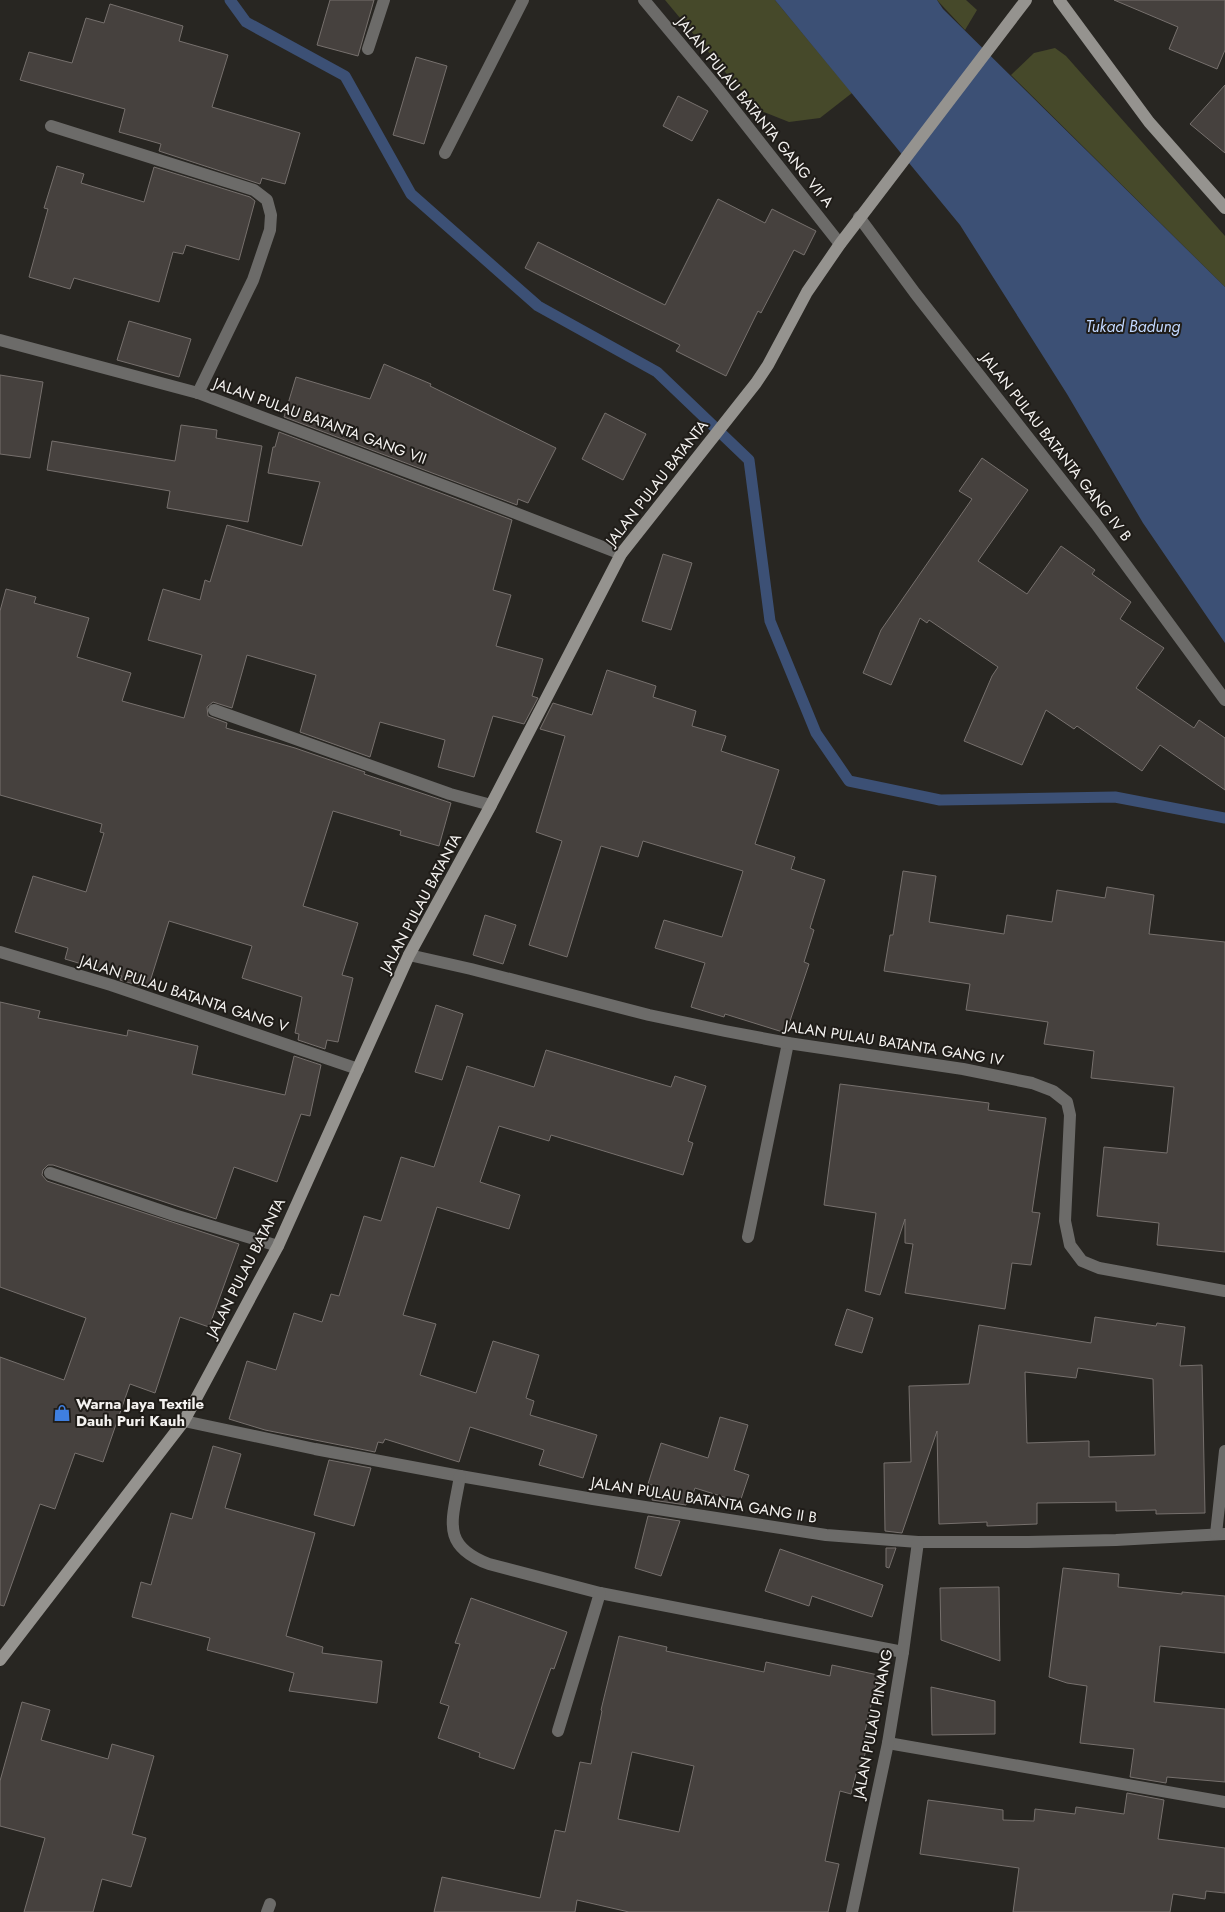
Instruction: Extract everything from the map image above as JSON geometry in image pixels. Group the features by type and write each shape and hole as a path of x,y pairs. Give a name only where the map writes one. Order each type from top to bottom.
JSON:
{"street":[{"path":"368,49 384,0"},
{"path":"446,153 524,0"},
{"name":"JALAN PULAU BATANTA GANG VII A","path":"644,0 714,84 840,244"},
{"name":"JALAN PULAU BATANTA","path":"0,1660 184,1421 278,1246 409,955 491,805 621,554 756,383 807,292 859,217 1026,0"},
{"path":"1059,0 1149,122 1225,208"},
{"path":"51,126 254,190 267,200 271,215 270,230 253,280 198,393"},
{"name":"JALAN PULAU BATANTA GANG IV B","path":"859,217 915,293 1096,524 1225,700"},
{"name":"JALAN PULAU BATANTA GANG VII","path":"0,340 198,393 470,494 621,554"},
{"path":"214,710 450,794 491,805"},
{"name":"JALAN PULAU BATANTA GANG V","path":"0,952 111,985 358,1069"},
{"name":"JALAN PULAU BATANTA GANG IV","path":"409,955 649,1015 788,1043 963,1069 1032,1083 1054,1091 1067,1102 1070,1115 1065,1221 1070,1245 1082,1261 1099,1268 1225,1291"},
{"path":"748,1237 788,1043"},
{"path":"50,1174 174,1215 278,1246"},
{"name":"JALAN PULAU BATANTA GANG II B","path":"184,1421 315,1449 460,1476 602,1501 826,1535 918,1542 1096,1540 1220,1534"},
{"path":"1220,1534 1225,1451"},
{"path":"460,1476 452,1524 454,1539 474,1558 489,1564 600,1593 903,1652"},
{"name":"JALAN PULAU PINANG","path":"852,1912 888,1743 918,1542"},
{"path":"558,1731 600,1593"},
{"path":"888,1743 1225,1802"}],"green space":[{"path":"665,0 775,0 852,93 820,118 789,122 756,109"},
{"path":"937,0 966,0 977,10 965,30"},
{"path":"1055,48 1066,56 1225,236 1225,287 1011,75 1034,53"}],"water":[{"name":"Tukad Badung","path":"775,0 937,0 943,9 1225,287 1225,643 1143,523 1067,394 960,225"}],"building":[{"path":"330,0 374,0 358,56 317,45"},
{"path":"1114,0 1225,0 1225,50 1217,69 1169,49 1178,27"},
{"path":"110,4 183,26 179,41 228,55 212,107 300,133 285,184 262,178 260,184 159,151 161,144 119,132 125,109 20,80 29,52 72,63 86,18 104,23"},
{"path":"416,57 447,66 424,144 393,135"},
{"path":"1225,85 1225,153 1190,124"},
{"path":"678,96 708,111 692,141 663,126"},
{"path":"57,166 84,174 81,183 144,202 154,167 250,197 255,201 239,260 186,245 183,254 173,252 159,302 74,278 70,289 29,277 48,209 44,208"},
{"path":"718,199 765,223 772,209 816,231 804,255 794,250 761,313 758,311 726,376 676,351 680,345 525,268 538,242 665,305"},
{"path":"129,321 191,339 179,377 117,360"},
{"path":"384,364 431,384 430,386 556,448 528,503 518,499 517,505 284,417 296,377 370,399"},
{"path":"0,375 43,382 30,458 0,454"},
{"path":"605,413 646,434 623,480 582,459"},
{"path":"181,425 217,430 216,438 262,446 248,522 167,508 170,491 47,470 52,441 175,461"},
{"path":"279,432 512,520 493,590 511,595 496,646 543,659 532,696 538,698 524,724 493,716 474,777 438,767 445,740 380,722 370,757 300,732 316,675 247,655 232,708 213,702 207,707 208,716 227,723 226,728 295,748 365,772 364,774 451,803 439,846 400,835 401,831 333,811 303,906 358,923 342,975 353,978 338,1042 327,1040 325,1049 298,1040 299,1034 295,1033 302,997 242,978 252,946 169,921 148,988 120,980 122,976 65,959 68,948 15,932 33,876 86,892 104,833 100,832 102,824 0,795 0,611 6,589 36,597 34,603 89,618 77,657 131,673 122,701 184,718 202,655 148,640 163,589 200,600 205,580 210,582 227,525 302,546 320,482 268,473 273,447 275,447"},
{"path":"982,458 1028,490 978,561 1027,594 1061,546 1095,570 1092,574 1131,602 1120,619 1164,648 1136,688 1194,728 1199,720 1225,738 1225,790 1160,745 1142,771 1077,726 1074,729 1046,710 1022,765 964,741 992,676 998,667 929,620 927,623 920,618 891,685 863,673 881,630 972,499 959,491"},
{"path":"663,554 692,563 671,630 642,621"},
{"path":"607,670 656,686 653,697 696,711 692,726 726,736 721,751 779,770 755,844 795,857 791,869 825,880 810,928 814,930 804,962 809,964 786,1033 725,1014 724,1017 691,1007 705,963 655,948 664,920 722,937 743,871 643,841 638,857 601,846 567,957 529,945 562,841 536,832 565,736 540,729 553,703 592,715"},
{"path":"903,871 936,876 929,922 1004,934 1007,915 1052,922 1057,890 1105,898 1107,887 1154,895 1149,934 1225,942 1225,1252 1157,1245 1159,1223 1097,1216 1104,1147 1167,1153 1174,1087 1091,1078 1094,1051 1044,1044 1048,1022 966,1010 970,984 884,971 890,935 893,935"},
{"path":"485,915 516,925 503,964 473,955"},
{"path":"0,1002 40,1011 38,1018 127,1036 128,1030 198,1046 192,1074 285,1095 294,1056 321,1065 310,1116 301,1114 277,1182 234,1167 216,1219 53,1165 48,1165 43,1170 42,1175 47,1181 239,1244 209,1327 180,1317 155,1393 130,1384 103,1462 75,1453 55,1509 40,1504 4,1606 0,1605 0,1357 64,1380 86,1318 0,1287"},
{"path":"436,1005 463,1014 442,1080 415,1072"},
{"path":"546,1050 671,1087 675,1076 706,1086 688,1141 693,1143 683,1175 551,1135 549,1141 499,1126 480,1182 520,1195 509,1229 437,1207 403,1315 436,1324 420,1375 476,1393 493,1341 539,1355 526,1398 534,1401 530,1415 597,1435 583,1478 539,1465 544,1450 470,1427 459,1462 385,1439 383,1443 378,1442 375,1452 265,1430 229,1419 247,1361 276,1370 294,1313 322,1322 331,1294 339,1296 364,1216 381,1221 401,1157 434,1167 467,1066 534,1087"},
{"path":"840,1084 989,1103 988,1110 1046,1118 1032,1212 1040,1213 1031,1265 1012,1263 1005,1309 905,1293 913,1244 905,1243 905,1219 880,1295 865,1291 876,1213 824,1205"},
{"path":"847,1309 873,1318 862,1353 835,1345"},
{"path":"1095,1317 1156,1326 1157,1323 1185,1327 1180,1366 1202,1365 1205,1513 1156,1514 1156,1510 1116,1511 1116,1502 1037,1503 1037,1524 987,1526 987,1522 939,1524 937,1431 902,1533 885,1531 884,1463 911,1462 909,1386 969,1384 979,1325 1091,1343","holes":["1078,1368 1153,1379 1155,1455 1089,1457 1089,1441 1027,1443 1025,1372 1076,1378"]},
{"path":"720,1417 748,1425 734,1470 749,1475 740,1502 695,1488 692,1496 689,1495 686,1505 652,1500 655,1486 648,1484 661,1443 708,1458"},
{"path":"213,1446 241,1454 225,1508 315,1533 286,1636 323,1647 322,1653 382,1661 377,1703 289,1691 294,1673 207,1650 210,1638 132,1617 141,1582 151,1585 171,1513 192,1519"},
{"path":"329,1460 371,1468 354,1526 314,1515"},
{"path":"648,1516 680,1521 661,1576 635,1568"},
{"path":"886,1548 896,1548 889,1568 886,1567"},
{"path":"780,1549 883,1585 872,1617 812,1596 809,1606 765,1591"},
{"path":"1063,1568 1119,1574 1118,1587 1182,1594 1182,1592 1225,1596 1225,1653 1160,1646 1154,1702 1225,1709 1225,1782 1167,1777 1166,1783 1130,1777 1134,1749 1080,1743 1087,1686 1067,1683 1049,1677"},
{"path":"999,1587 1000,1661 941,1640 940,1588"},
{"path":"471,1598 567,1632 554,1669 551,1668 514,1769 479,1757 480,1753 438,1738 449,1706 440,1703 460,1644 455,1643"},
{"path":"619,1636 667,1647 666,1651 764,1672 766,1662 830,1676 832,1665 878,1675 865,1731 870,1732 861,1771 857,1770 851,1794 840,1791 825,1861 839,1864 828,1912 629,1912 577,1900 575,1912 434,1912 442,1877 540,1898 555,1830 565,1832 580,1762 591,1764 601,1710","holes":["632,1752 694,1766 679,1832 618,1819"]},
{"path":"931,1687 995,1701 995,1734 932,1735"},
{"path":"22,1702 50,1710 41,1740 108,1759 112,1744 154,1756 132,1834 146,1838 131,1887 102,1879 93,1912 24,1912 45,1838 0,1826 0,1781"},
{"path":"1127,1793 1164,1800 1158,1839 1225,1848 1225,1893 1206,1891 1205,1899 1173,1894 1170,1912 1013,1912 1019,1868 920,1854 928,1800 1003,1810 1003,1820 1034,1821 1035,1809 1075,1814 1076,1807 1124,1814"}],"waterway":[{"path":"230,0 246,22 345,76 411,194 538,306 657,372 749,460 770,621 816,733 849,781 940,800 1115,797 1225,818"}],"place":[{"name":"Warna Jaya Textile Dauh Puri Kauh","path":"62,1413"}]}
